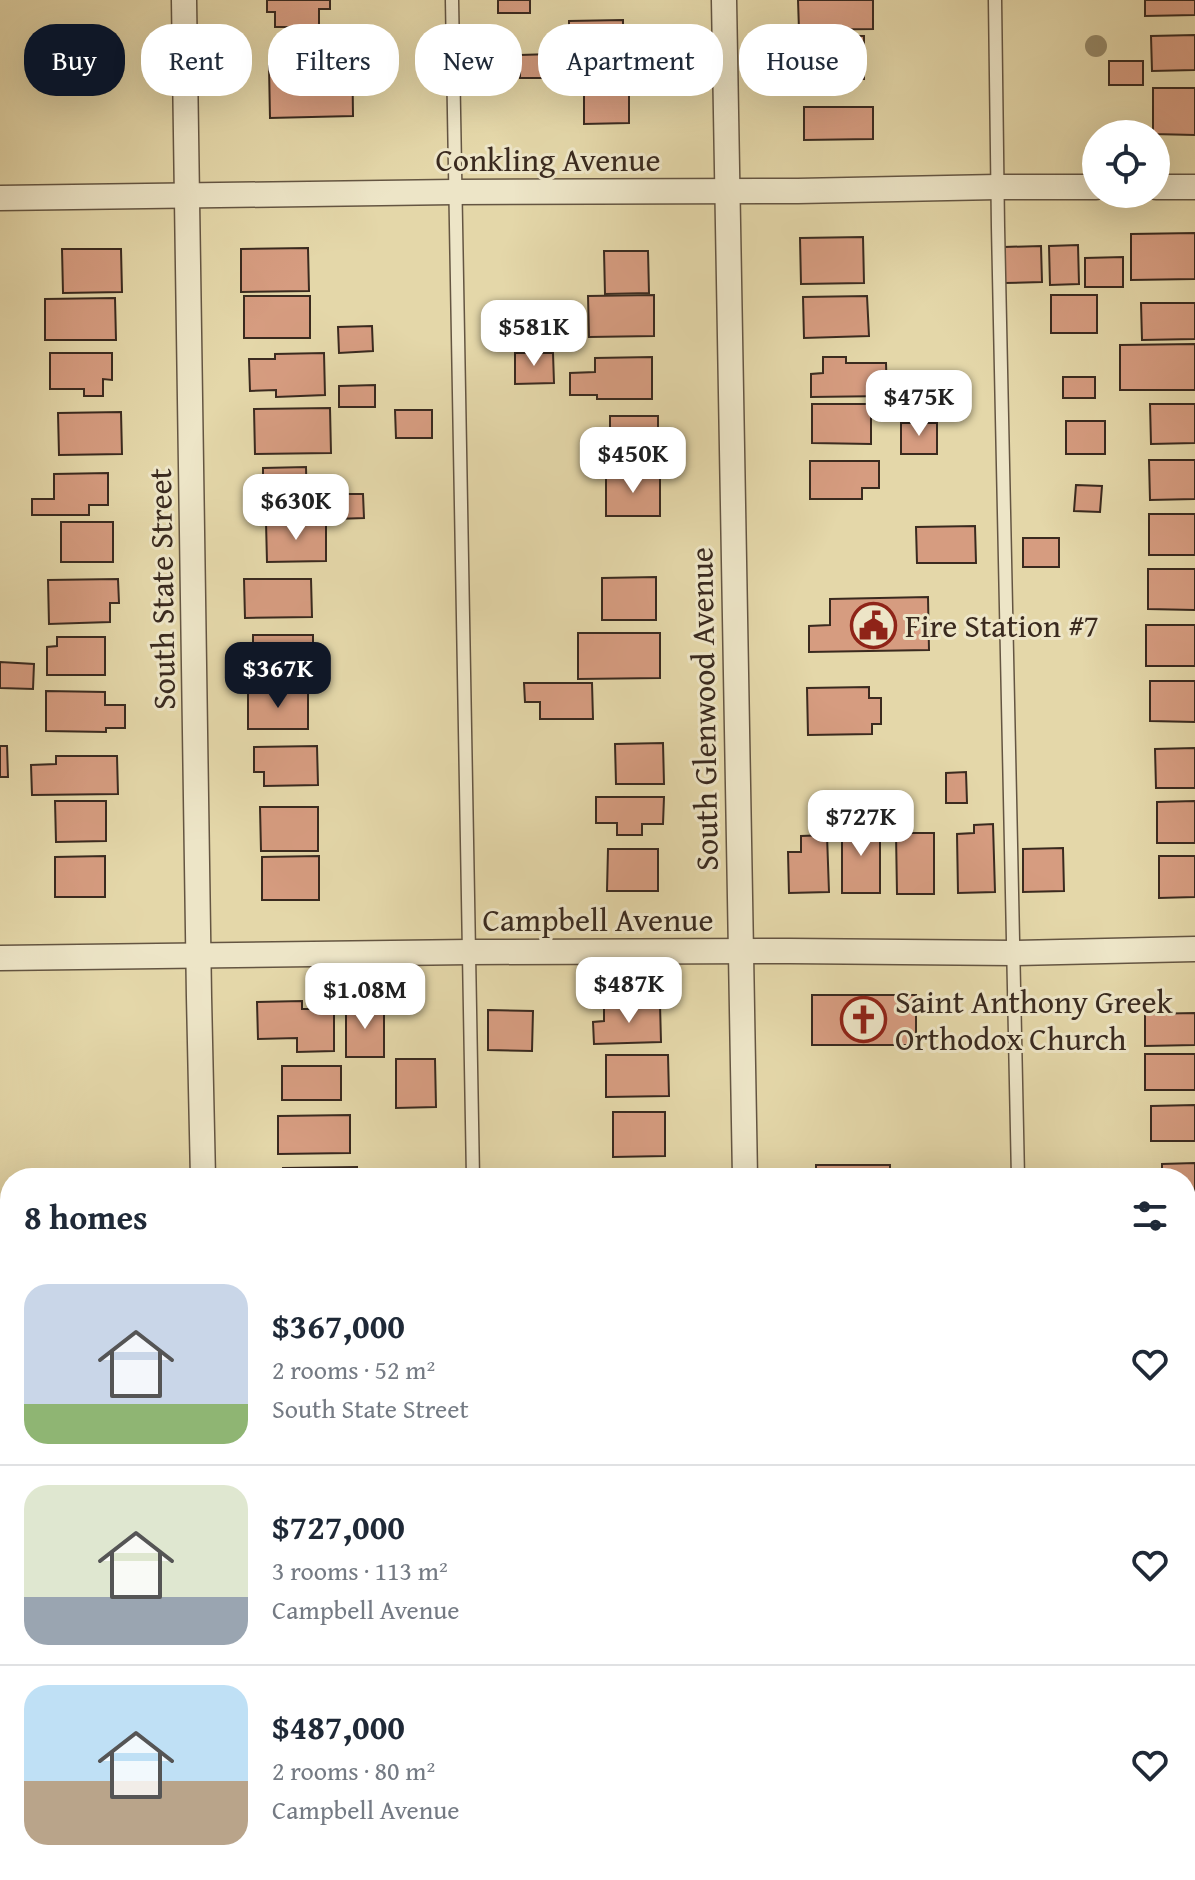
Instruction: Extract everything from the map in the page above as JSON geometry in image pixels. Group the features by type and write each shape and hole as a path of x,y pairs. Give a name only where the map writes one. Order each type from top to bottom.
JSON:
{"street":[{"name":"South State Street","path":"184,0 203,1168"},
{"name":"South Glenwood Avenue","path":"724,0 745,1168"},
{"name":"Conkling Avenue","path":"0,198 1082,187"},
{"path":"1170,187 1195,187"},
{"name":"Campbell Avenue","path":"0,958 470,952 1014,953 1195,949"}],"lane":[{"path":"452,0 473,1168"},
{"path":"995,0 1018,1168"}],"building":[{"path":"267,0 330,0 330,9 319,9 319,24 275,24 275,12 267,12"},
{"path":"498,0 530,0 530,13 498,13"},
{"path":"798,0 873,0 873,29 867,29 867,24 799,24"},
{"path":"1145,0 1195,0 1195,15 1145,16"},
{"path":"623,20 623,24 569,24 569,21"},
{"path":"1195,35 1195,70 1152,71 1151,36"},
{"path":"538,54 538,78 522,78 522,55"},
{"path":"1109,61 1143,61 1143,85 1109,85"},
{"path":"1153,88 1195,88 1195,135 1170,134 1170,120 1153,120"},
{"path":"270,96 353,96 353,116 270,118"},
{"path":"584,96 629,96 629,123 584,124"},
{"path":"804,107 873,107 873,139 804,140"},
{"path":"1195,233 1195,279 1131,280 1131,234"},
{"path":"863,237 864,283 801,284 800,238"},
{"path":"1078,245 1079,284 1050,285 1049,246"},
{"path":"1041,246 1042,282 1004,283 1004,247"},
{"path":"308,248 309,291 241,292 241,249"},
{"path":"62,249 121,249 122,292 63,293"},
{"path":"604,251 648,251 649,293 605,294"},
{"path":"1123,257 1123,287 1085,287 1085,258"},
{"path":"654,295 654,336 589,337 588,296"},
{"path":"1051,295 1097,295 1097,333 1051,333"},
{"path":"244,296 310,296 310,338 244,338"},
{"path":"867,296 869,336 804,338 803,297"},
{"path":"115,298 116,340 45,340 45,299"},
{"path":"1141,303 1195,303 1195,339 1142,340"},
{"path":"372,326 373,351 339,353 338,327"},
{"path":"1195,344 1195,390 1120,390 1120,345"},
{"path":"50,353 112,353 112,380 103,379 103,396 84,396 84,389 50,389"},
{"path":"324,353 325,395 276,397 276,390 250,391 249,359 275,359 275,354"},
{"path":"515,353 553,353 554,383 515,384"},
{"path":"652,357 652,399 597,399 597,395 570,395 570,373 595,372 595,358"},
{"path":"823,357 846,357 846,363 886,363 887,396 811,397 811,374 823,373"},
{"path":"1063,377 1095,377 1095,398 1063,398"},
{"path":"375,385 375,407 339,407 339,386"},
{"path":"812,404 871,404 871,444 812,443"},
{"path":"1150,404 1195,404 1195,443 1151,444"},
{"path":"330,408 331,453 255,454 254,409"},
{"path":"395,410 432,410 432,438 396,438"},
{"path":"121,412 122,454 59,455 58,413"},
{"path":"610,416 658,416 658,457 610,458"},
{"path":"1066,421 1105,421 1105,454 1066,454"},
{"path":"901,423 937,423 937,454 901,454"},
{"path":"1149,460 1195,460 1195,499 1150,500"},
{"path":"810,461 879,461 879,488 862,488 862,499 810,499"},
{"path":"306,467 307,509 269,510 268,479 263,479 263,468"},
{"path":"108,473 108,505 89,505 89,515 32,515 32,499 54,499 54,474"},
{"path":"606,474 660,474 660,516 606,516"},
{"path":"1076,485 1102,486 1100,512 1074,511"},
{"path":"336,494 363,494 364,518 336,519"},
{"path":"1149,514 1195,514 1195,555 1149,555"},
{"path":"61,522 113,522 113,562 61,562"},
{"path":"266,522 326,522 326,561 267,562"},
{"path":"975,526 976,563 917,563 916,527"},
{"path":"1023,538 1059,538 1059,567 1023,567"},
{"path":"1148,569 1195,569 1195,610 1148,609"},
{"path":"656,577 656,620 602,620 602,578"},
{"path":"118,579 119,603 110,603 110,622 49,624 48,580"},
{"path":"244,579 311,579 312,617 245,618"},
{"path":"928,597 929,650 809,652 809,626 830,625 830,599"},
{"path":"1146,625 1195,625 1195,666 1146,666"},
{"path":"578,633 660,633 660,678 578,679"},
{"path":"253,635 313,635 313,674 253,674"},
{"path":"57,637 105,637 105,675 47,675 47,647 57,646"},
{"path":"0,662 34,664 33,689 0,688"},
{"path":"1150,681 1195,681 1195,722 1150,721"},
{"path":"524,683 592,683 593,719 540,719 540,702 525,702"},
{"path":"869,687 869,698 881,698 881,724 872,724 872,734 808,735 807,688"},
{"path":"46,691 105,692 105,705 125,705 125,728 106,728 106,732 46,731"},
{"path":"248,691 308,691 308,729 248,729"},
{"path":"663,743 664,784 616,784 615,744"},
{"path":"0,746 7,746 8,777 0,777"},
{"path":"317,746 318,785 264,786 264,772 254,772 254,747"},
{"path":"1195,748 1195,788 1156,788 1155,749"},
{"path":"56,756 117,756 118,794 32,795 31,765 56,764"},
{"path":"966,772 967,803 946,803 946,773"},
{"path":"596,797 664,797 663,824 642,824 642,835 617,835 617,823 596,823"},
{"path":"55,801 106,801 106,841 56,842"},
{"path":"1195,801 1195,843 1157,843 1157,802"},
{"path":"260,807 318,807 318,851 261,851"},
{"path":"880,822 880,893 842,893 842,823"},
{"path":"993,824 995,892 958,893 957,834 974,833 974,825"},
{"path":"896,833 934,833 934,894 897,894"},
{"path":"827,835 829,892 789,893 788,852 801,852 801,836"},
{"path":"1063,848 1064,891 1023,892 1023,849"},
{"path":"608,849 658,849 658,891 607,891"},
{"path":"105,856 105,897 55,897 55,857"},
{"path":"319,856 319,900 262,900 262,857"},
{"path":"1159,856 1195,856 1195,897 1159,898"},
{"path":"812,995 916,995 916,1045 812,1045"},
{"path":"302,1001 302,1009 334,1009 334,1051 297,1052 297,1038 258,1039 257,1002"},
{"path":"346,1004 384,1005 384,1057 346,1057"},
{"path":"660,1004 661,1042 594,1044 593,1022 604,1021 604,1005"},
{"path":"488,1010 533,1011 532,1051 488,1050"},
{"path":"1195,1013 1195,1045 1145,1046 1145,1014"},
{"path":"1145,1054 1195,1054 1195,1090 1145,1090"},
{"path":"606,1055 668,1055 669,1096 606,1097"},
{"path":"396,1059 435,1059 436,1107 396,1108"},
{"path":"282,1066 341,1066 341,1100 282,1100"},
{"path":"1195,1105 1195,1141 1151,1141 1151,1106"},
{"path":"613,1112 665,1112 665,1156 613,1157"},
{"path":"350,1115 350,1153 278,1154 278,1116"},
{"path":"1195,1163 1195,1168 1162,1168 1162,1164"},
{"path":"816,1165 890,1165 890,1168 816,1168"}],"place":[{"name":"Fire Station #7","path":"874,626"},
{"name":"Saint Anthony Greek Orthodox Church","path":"864,1020"}]}
